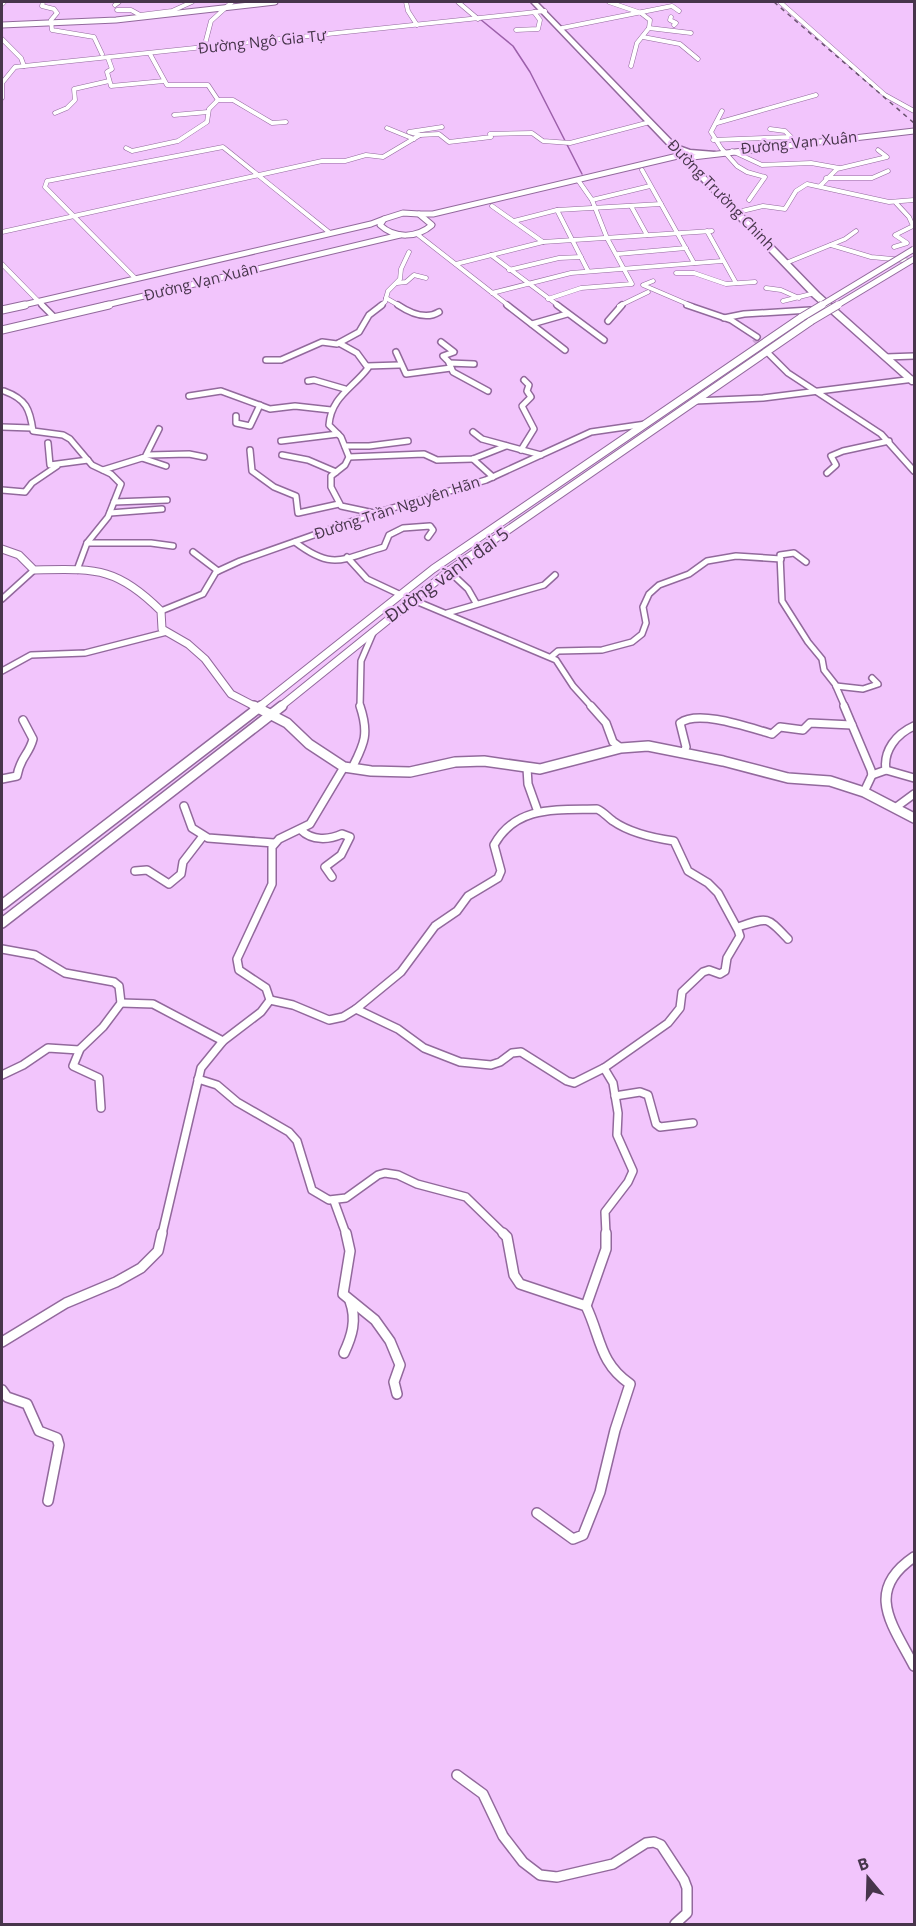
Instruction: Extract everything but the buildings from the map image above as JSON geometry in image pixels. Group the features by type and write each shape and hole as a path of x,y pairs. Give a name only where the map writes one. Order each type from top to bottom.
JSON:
{"highway":[{"name":"Đường Trường Chinh","path":"534,2 815,293 913,380"},
{"path":"669,142 685,151 713,153"},
{"path":"696,170 697,159 713,153"}],"street":[{"path":"43,2 42,6 55,9 57,13 51,20 50,28 56,32 94,37 102,54"},
{"path":"170,13 192,2"},
{"path":"204,48 211,21 232,2"},
{"path":"2,25 138,16 275,2"},
{"path":"406,2 408,11 417,26"},
{"path":"458,2 478,19"},
{"path":"609,2 649,18 649,28 634,51 631,66"},
{"path":"780,2 885,95 915,111"},
{"path":"561,28 672,6 679,11"},
{"path":"117,10 131,10 138,16"},
{"name":"Đường Ngô Gia Tự","path":"24,66 545,11"},
{"path":"516,30 538,30 540,20 534,12"},
{"path":"671,17 670,20 676,23 671,27"},
{"path":"649,28 671,27 691,33"},
{"path":"642,38 680,44 698,59"},
{"path":"2,39 7,47 21,57 24,66 15,67 2,83 2,98"},
{"path":"150,54 169,86 208,85 218,100"},
{"path":"108,58 112,69 107,72 112,86 164,81"},
{"path":"55,113 67,108 75,100 73,91 75,89 109,81"},
{"path":"717,123 816,95"},
{"path":"126,148 132,151 183,139 207,122 208,112 218,100 231,99 272,123 286,122"},
{"path":"722,111 711,132 713,140 746,172 763,174 765,177 749,200"},
{"path":"174,116 208,112"},
{"path":"442,127 409,132 420,135 437,134 448,142 491,137 490,134 528,133 534,134 543,141 566,143 650,122"},
{"path":"387,128 414,139"},
{"path":"713,140 791,137 785,131 770,129"},
{"name":"Đường Vạn Xuân","path":"2,310 330,233 396,214 434,214 684,157 915,131"},
{"path":"2,232 322,161 345,161 366,155 385,156 420,135"},
{"path":"135,278 45,186 47,181 224,147 330,233"},
{"path":"820,186 839,168 887,157 878,150"},
{"path":"731,151 766,165 819,163 839,168"},
{"name":"Đường Vạn Xuân","path":"431,222 580,182 642,170 684,157"},
{"path":"737,165 755,162"},
{"path":"642,170 694,263"},
{"path":"826,178 872,178 888,171"},
{"path":"548,299 581,288 632,284 618,254 607,238 592,200 580,182"},
{"path":"738,212 763,206 783,210 789,199 802,185 820,186 896,203 915,200"},
{"path":"592,200 650,186"},
{"path":"894,247 907,243 895,235 913,227 912,216 896,203"},
{"path":"514,221 557,210 661,204"},
{"path":"492,206 543,242"},
{"path":"631,206 646,235"},
{"path":"557,210 588,271"},
{"path":"419,214 431,222 429,229 417,234 565,350"},
{"path":"384,219 380,225 382,229 400,235"},
{"path":"456,264 543,242 709,231 722,261 736,283"},
{"path":"786,263 831,245 856,231"},
{"name":"Đường Vạn Xuân","path":"2,330 400,235 417,234"},
{"path":"831,245 872,257 915,260"},
{"path":"618,254 686,248"},
{"name":"Đường vành đai 5","path":"2,905 257,709 399,594 802,317 915,249"},
{"path":"339,343 359,332 370,314 383,304 388,291 397,283 409,252"},
{"path":"491,255 604,340"},
{"path":"509,270 559,258 581,257"},
{"name":"Đường vành đai 5","path":"2,923 270,715 375,628 450,570 811,321 915,260"},
{"path":"492,293 571,273 722,261"},
{"path":"2,264 54,317"},
{"path":"676,273 681,271 707,277 721,284 755,282"},
{"path":"397,283 406,282 414,274 426,278"},
{"path":"640,290 731,324 756,338 744,327 659,294 643,285 653,281"},
{"path":"766,288 781,290 799,298"},
{"path":"608,321 619,306 648,292"},
{"path":"783,302 815,293"},
{"path":"386,298 396,301 405,309 429,317 439,312"},
{"path":"724,318 787,314 810,310"},
{"path":"532,324 567,314"},
{"path":"266,360 281,360 322,342 339,343 357,353 367,366 366,372 345,389 331,410 329,425 338,434 349,457 346,463 331,476 330,485 339,504 347,509 376,513"},
{"path":"441,342 454,351 443,356 460,376 488,391"},
{"path":"396,352 400,358 399,365 404,373 408,374 450,365 474,363"},
{"path":"770,353 785,370 886,433 915,465"},
{"path":"886,357 915,356"},
{"path":"367,366 399,365"},
{"path":"308,381 316,380 345,389"},
{"path":"521,450 534,429 522,406 531,397 527,391 529,385 524,380"},
{"path":"695,401 763,398 913,380"},
{"path":"4,391 18,396 30,411 32,428 36,433 63,435 70,439 95,467 111,474 121,484 110,513 87,543 77,570"},
{"path":"819,391 888,441 915,471"},
{"path":"189,396 223,392 270,409 295,406 331,410"},
{"path":"236,416 239,425 250,426 260,405"},
{"name":"Đường Trần Nguyên Hãn","path":"218,571 376,513 493,477 591,432 646,424"},
{"path":"2,427 32,428"},
{"path":"145,456 159,429"},
{"path":"473,432 482,439 542,455"},
{"path":"281,441 338,434"},
{"path":"345,446 369,447 408,441"},
{"path":"827,472 836,465 831,456 888,441"},
{"path":"48,443 48,464 57,466"},
{"path":"349,457 428,454 437,460 473,459 506,446"},
{"path":"250,450 250,464 253,472 261,475 274,487 296,496 298,513 339,504"},
{"path":"103,470 145,456 189,454 204,457"},
{"path":"282,455 308,460 336,472"},
{"path":"145,456 166,466"},
{"path":"473,459 493,477"},
{"path":"2,490 25,492 32,483 57,466 88,460"},
{"path":"114,502 167,500"},
{"path":"110,513 162,509"},
{"path":"295,542 313,556 328,561 384,547 389,534 403,528 430,526 433,530 428,537"},
{"path":"87,543 151,543 173,546"},
{"path":"2,549 18,555 34,570"},
{"path":"160,611 203,594 213,575 218,571 202,556 193,552"},
{"path":"806,562 799,555 781,554 782,602 808,642 821,657 826,673 836,686 872,775"},
{"path":"551,657 558,651 605,651 640,637 644,633 647,615 643,607 646,595 660,584 687,575 710,560 756,556 781,559"},
{"path":"347,557 367,579 399,594"},
{"path":"2,599 34,570 77,570 114,576 128,582 160,611 162,628 188,644 205,659 231,694 287,723 309,744 348,768 410,772 456,762 484,761 527,768 563,765 621,748 648,746 684,752 788,778 830,781 864,792 915,818"},
{"path":"452,574 468,590 476,603"},
{"path":"447,614 476,603 544,585 555,575"},
{"path":"411,600 551,657 559,663 573,686 606,723 613,742 621,748"},
{"path":"184,806 191,826 203,836 220,841 274,843 301,830 315,817 365,744 365,722 359,704 362,692 360,666 375,628"},
{"path":"2,671 31,655 85,653 167,632"},
{"path":"836,686 854,689 868,688 878,684 872,678"},
{"path":"684,752 686,747 680,731 680,723 687,718 718,720 772,734 780,727 800,730 810,723 852,725"},
{"path":"2,779 17,776 19,762 32,746 32,736 23,720"},
{"path":"886,770 884,759 887,753 902,733 915,726"},
{"path":"527,768 528,784 538,813"},
{"path":"864,792 872,775 886,770 915,778"},
{"path":"895,808 915,794"},
{"path":"270,1000 293,1005 329,1020 343,1017 356,1009 401,972 432,929 457,911 468,896 498,878 501,870 495,841 510,822 538,813 601,810 613,821 648,837 674,841 680,849 689,872 713,887 738,927 740,939 727,958 725,971 720,974 709,970 703,972 682,992 680,1008 672,1019 604,1068 574,1083 567,1081 521,1052 512,1053 500,1062 491,1065 460,1062 424,1048 398,1029 356,1009"},
{"path":"301,830 305,834 328,840 342,834 350,837 341,855 325,867 332,877"},
{"path":"135,872 147,870 169,884 181,874 183,862 203,836"},
{"path":"270,1000 266,988 241,974 236,965 272,884 274,843"},
{"path":"738,927 770,920 788,939"},
{"path":"2,949 35,955 65,973 114,982 119,986 121,1003 103,1027 79,1050 73,1066 99,1078 101,1108"},
{"path":"2,1342 64,1304 132,1273 153,1260 158,1251 186,1124 204,1062 223,1041 261,1012 270,1000"},
{"path":"121,1003 153,1004 223,1041"},
{"path":"2,1075 23,1065 48,1048 79,1050"},
{"path":"537,1513 573,1539 583,1535 594,1513 606,1476 611,1445 630,1384 607,1365 586,1306 606,1249 605,1212 628,1182 633,1171 617,1135 618,1113 612,1080 604,1068"},
{"path":"198,1079 217,1085 237,1102 289,1132 297,1141 312,1190 334,1201 346,1198 378,1175 392,1173 417,1184 466,1197 507,1237 514,1275 520,1284 586,1306"},
{"path":"615,1096 640,1092 648,1095 657,1126 693,1123"},
{"path":"334,1201 349,1242 349,1261 343,1294 363,1309 387,1334 400,1365 394,1382 397,1394"},
{"path":"344,1353 352,1337 354,1323 350,1301"},
{"path":"2,1390 7,1397 27,1404 39,1431 57,1438 59,1445 48,1501"},
{"path":"915,1557 899,1565 889,1577 884,1593 886,1610 915,1666"},
{"path":"457,1775 483,1794 503,1836 523,1862 540,1875 557,1877 613,1864 646,1843 654,1842 660,1845 687,1888 687,1913 675,1924"}],"waterway":[{"path":"480,19 513,46 530,72 582,174"}],"tunnel":[{"path":"754,339 769,354"}],"railway":[{"path":"774,2 914,123"}]}
